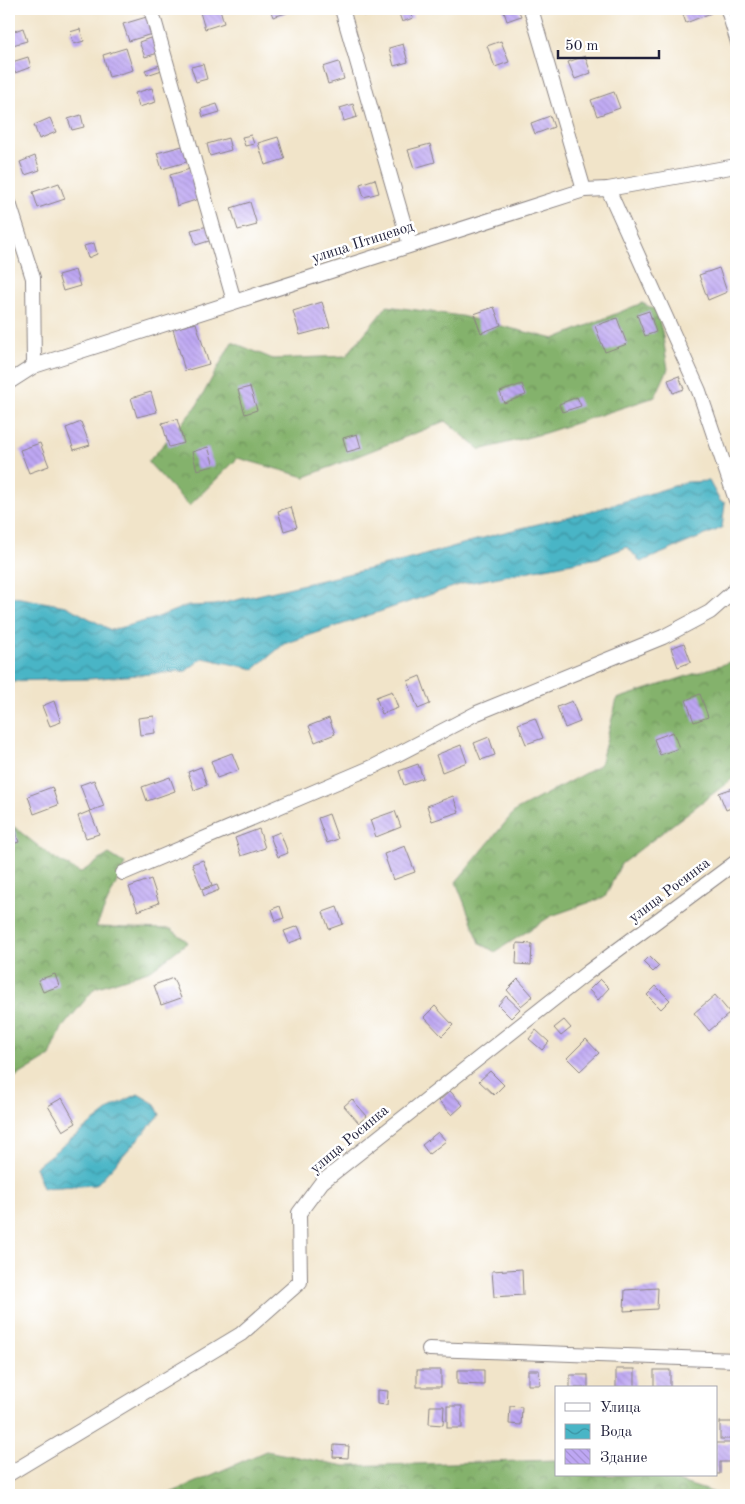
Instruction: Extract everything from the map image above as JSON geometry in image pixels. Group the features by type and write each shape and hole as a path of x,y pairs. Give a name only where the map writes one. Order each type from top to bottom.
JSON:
{"street":[{"path":"151,9 234,301"},
{"path":"342,9 410,245"},
{"path":"531,9 584,190"},
{"name":"улица Птицевод","path":"9,382 34,366 584,190 608,189 736,166"},
{"path":"608,189 699,391 736,500"},
{"path":"9,203 34,278 34,366"},
{"path":"123,873 375,766 477,713 663,637 710,612 736,589"},
{"name":"улица Росинка","path":"9,1474 241,1334 279,1303 300,1282 299,1213 322,1182 588,972 736,862"},
{"path":"429,1349 736,1360"}],"lane":[{"path":"724,9 736,48"}],"green space":[{"path":"642,303 656,310 662,331 668,369 655,397 545,433 480,450 446,421 305,477 238,458 189,506 148,462 196,407 232,342 273,359 346,356 387,306 461,316 554,339"},
{"path":"736,660 736,776 621,864 605,897 551,916 495,952 480,943 456,882 515,811 600,765 617,699"},
{"path":"9,823 52,857 80,873 109,854 125,864 96,927 171,929 188,942 151,970 95,988 62,1028 50,1056 9,1081"},
{"path":"266,1451 345,1466 555,1460 555,1476 662,1476 721,1495 166,1495"}],"water":[{"path":"709,481 720,501 725,503 722,528 641,562 627,547 598,558 462,584 284,644 254,669 203,658 186,671 89,679 9,681 9,596 66,606 111,630 153,619 186,606 215,605 407,560 497,534 599,509 687,482"},
{"path":"138,1094 155,1104 160,1115 96,1185 43,1188 35,1167 114,1106"}],"building":[{"path":"199,9 220,9 224,23 205,29"},
{"path":"270,9 299,9 273,17"},
{"path":"360,9 379,9 380,11 363,16"},
{"path":"410,9 413,18 402,22 398,11"},
{"path":"503,9 518,9 521,16 507,21"},
{"path":"681,9 709,9 711,13 686,23"},
{"path":"150,16 155,33 129,41 123,24"},
{"path":"23,28 27,41 9,46 9,33"},
{"path":"80,29 84,41 74,44 70,32"},
{"path":"153,37 158,53 145,57 139,42"},
{"path":"501,41 509,62 495,67 487,46"},
{"path":"403,44 408,62 394,66 389,48"},
{"path":"126,48 133,70 109,77 103,55"},
{"path":"585,56 591,73 575,79 568,62"},
{"path":"28,57 31,67 15,73 12,62"},
{"path":"339,62 344,79 328,84 323,67"},
{"path":"203,64 207,79 196,82 191,67"},
{"path":"160,65 162,70 147,75 145,70"},
{"path":"152,88 156,102 139,107 135,93"},
{"path":"614,92 620,108 597,116 591,100"},
{"path":"217,104 220,112 203,117 201,109"},
{"path":"353,104 357,117 344,121 340,108"},
{"path":"81,115 84,127 72,130 68,119"},
{"path":"550,116 554,127 535,134 531,123"},
{"path":"50,118 56,132 39,139 34,125"},
{"path":"251,135 254,144 245,146 242,137"},
{"path":"278,137 285,159 265,165 258,143"},
{"path":"228,138 231,150 210,156 207,144"},
{"path":"430,144 435,162 414,168 408,150"},
{"path":"186,145 190,161 162,169 157,153"},
{"path":"35,156 40,170 25,175 20,162"},
{"path":"190,169 199,199 177,206 170,175"},
{"path":"375,179 379,193 364,197 360,184"},
{"path":"59,183 65,199 38,208 33,192"},
{"path":"250,202 257,225 238,230 231,208"},
{"path":"208,226 212,240 196,245 191,230"},
{"path":"94,243 97,254 88,258 84,246"},
{"path":"719,268 727,292 708,300 699,275"},
{"path":"75,270 80,286 63,291 58,275"},
{"path":"322,302 330,327 300,335 293,311"},
{"path":"494,307 501,325 481,333 474,314"},
{"path":"649,311 656,332 645,336 637,315"},
{"path":"617,318 627,344 605,352 595,326"},
{"path":"196,323 209,364 185,371 173,329"},
{"path":"679,376 684,389 673,393 668,380"},
{"path":"522,384 526,395 504,403 500,392"},
{"path":"250,387 257,410 245,414 238,390"},
{"path":"151,392 157,412 137,417 131,398"},
{"path":"577,397 581,406 562,412 559,404"},
{"path":"177,419 184,443 169,447 162,423"},
{"path":"81,422 90,445 74,450 66,428"},
{"path":"357,434 361,448 347,452 343,438"},
{"path":"40,443 49,466 29,473 20,450"},
{"path":"208,447 214,466 197,470 192,452"},
{"path":"291,507 297,527 284,531 278,511"},
{"path":"684,643 691,662 678,667 671,648"},
{"path":"420,676 430,704 418,709 408,681"},
{"path":"392,691 398,708 382,714 376,697"},
{"path":"700,694 708,717 694,722 686,700"},
{"path":"54,701 61,722 50,726 42,706"},
{"path":"572,701 580,722 565,728 557,707"},
{"path":"154,716 155,733 140,735 138,718"},
{"path":"329,718 335,734 315,742 309,726"},
{"path":"535,718 543,738 526,744 518,724"},
{"path":"673,732 679,748 660,755 654,739"},
{"path":"489,737 495,755 481,760 474,743"},
{"path":"461,745 467,762 442,772 436,755"},
{"path":"232,753 239,770 217,778 211,761"},
{"path":"418,764 423,778 404,785 399,771"},
{"path":"201,767 207,785 194,790 188,772"},
{"path":"170,777 175,791 147,801 142,787"},
{"path":"94,780 104,806 90,811 80,785"},
{"path":"52,787 58,805 34,814 28,796"},
{"path":"736,787 736,806 726,810 719,793"},
{"path":"453,796 459,812 432,821 427,806"},
{"path":"90,811 99,834 86,838 78,816"},
{"path":"395,811 401,827 376,837 370,820"},
{"path":"329,814 338,839 327,843 318,818"},
{"path":"11,821 19,842 10,845 9,822"},
{"path":"259,829 265,848 241,856 235,838"},
{"path":"280,832 288,853 278,857 270,836"},
{"path":"405,846 415,872 393,880 384,854"},
{"path":"203,860 212,885 202,889 192,864"},
{"path":"151,879 159,903 138,911 129,887"},
{"path":"217,885 219,890 204,896 202,890"},
{"path":"280,906 284,918 276,921 272,909"},
{"path":"337,907 343,924 329,929 323,912"},
{"path":"298,926 303,938 289,943 284,931"},
{"path":"517,943 532,944 531,965 516,964"},
{"path":"649,956 659,966 653,972 643,962"},
{"path":"55,974 59,986 43,992 38,980"},
{"path":"173,978 181,998 161,1005 154,985"},
{"path":"518,979 533,996 521,1006 507,990"},
{"path":"600,979 609,988 598,1000 589,990"},
{"path":"656,986 670,1000 661,1009 647,995"},
{"path":"715,995 730,1013 709,1031 694,1013"},
{"path":"506,996 520,1009 511,1018 498,1005"},
{"path":"435,1006 453,1025 442,1036 424,1017"},
{"path":"564,1020 571,1028 561,1036 554,1028"},
{"path":"536,1030 549,1042 542,1050 529,1039"},
{"path":"586,1039 599,1053 580,1071 567,1058"},
{"path":"490,1071 504,1085 494,1095 479,1081"},
{"path":"450,1091 463,1105 452,1115 439,1101"},
{"path":"62,1098 76,1123 63,1131 48,1106"},
{"path":"352,1099 367,1116 359,1123 344,1106"},
{"path":"438,1132 446,1141 429,1154 422,1145"},
{"path":"522,1269 523,1295 494,1297 492,1271"},
{"path":"658,1288 657,1309 624,1311 625,1290"},
{"path":"616,1369 635,1369 635,1386 616,1386"},
{"path":"417,1370 441,1370 441,1387 417,1387"},
{"path":"457,1370 484,1370 484,1385 457,1384"},
{"path":"528,1370 539,1370 540,1385 528,1385"},
{"path":"654,1370 670,1370 670,1386 654,1386"},
{"path":"570,1375 588,1375 588,1386 570,1386"},
{"path":"377,1390 388,1391 387,1405 377,1404"},
{"path":"430,1406 444,1406 443,1425 429,1424"},
{"path":"447,1406 462,1406 462,1428 447,1428"},
{"path":"510,1406 522,1407 521,1425 509,1424"},
{"path":"720,1422 733,1422 733,1439 720,1439"},
{"path":"718,1443 731,1443 731,1462 720,1462 720,1474 718,1474"},
{"path":"334,1445 349,1446 348,1458 333,1457"}]}
